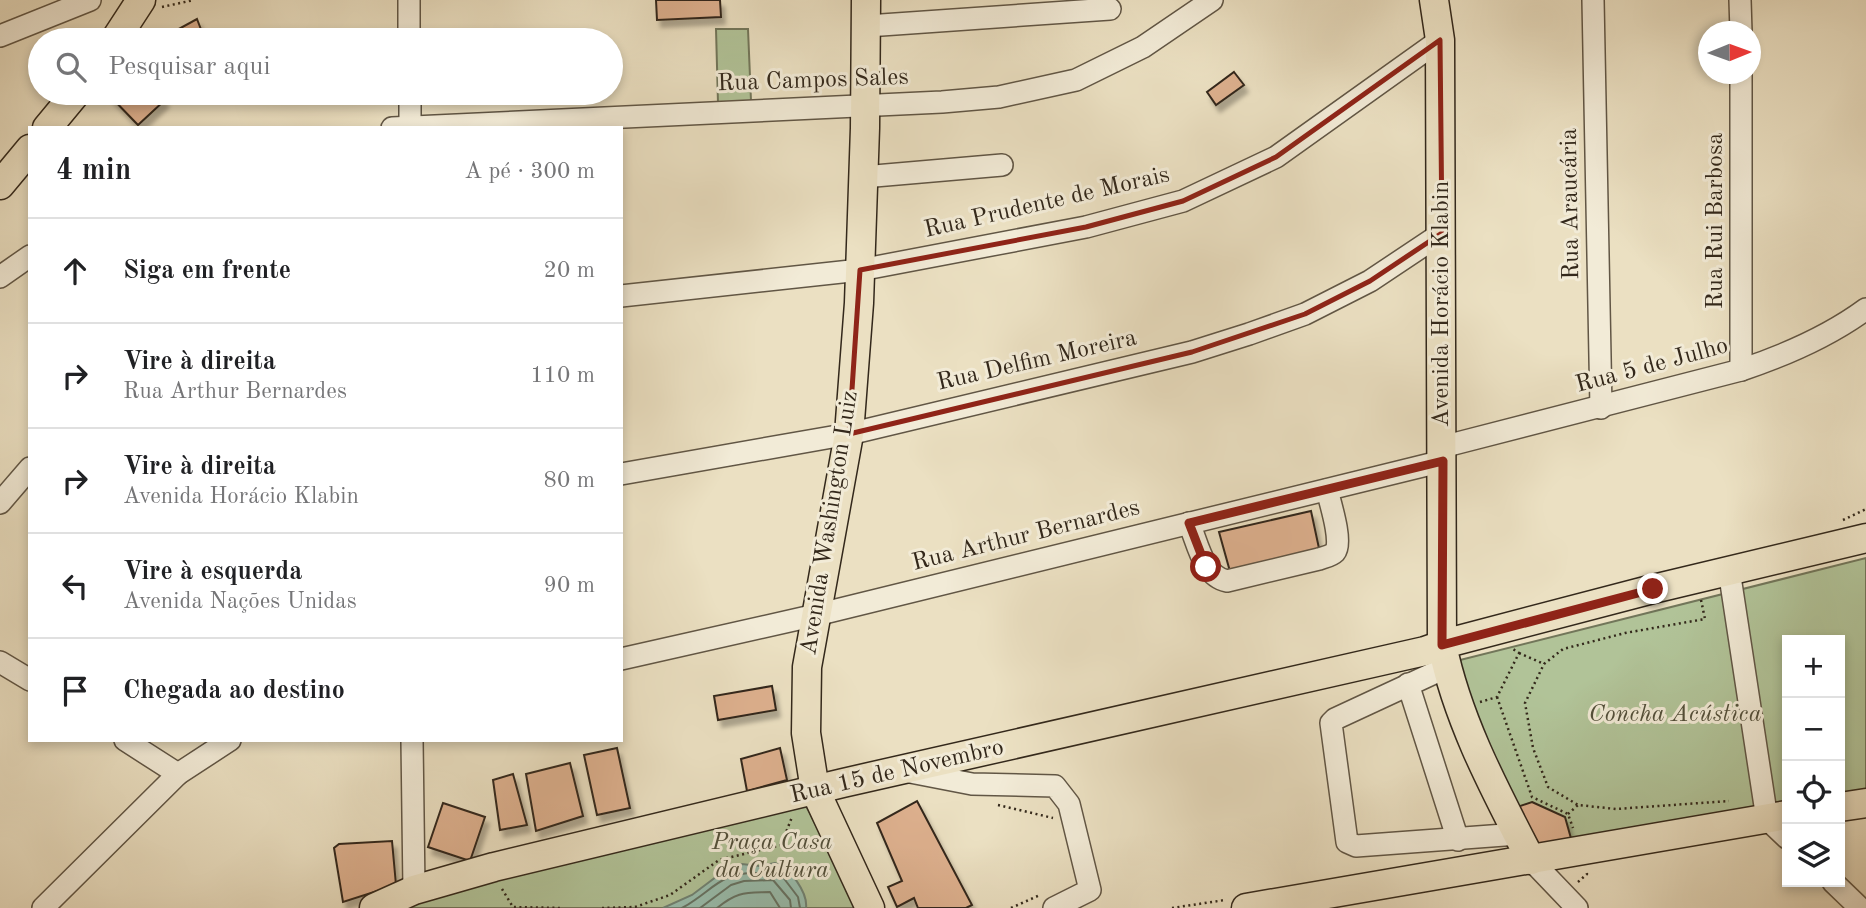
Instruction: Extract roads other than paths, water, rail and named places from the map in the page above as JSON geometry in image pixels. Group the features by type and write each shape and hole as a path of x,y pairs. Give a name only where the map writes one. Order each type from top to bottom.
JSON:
{"main road":[{"path":"123,28 141,0"},
{"name":"Avenida Horácio Klabin","path":"1434,0 1440,40 1442,233 1438,654 1478,754 1518,834 1540,858"},
{"name":"Avenida Washington Luiz","path":"867,13 859,303 849,433 807,667 806,733 816,790 870,908"},
{"path":"49,126 66,105"},
{"path":"0,185 28,151"},
{"name":"Rua 15 de Novembro","path":"374,908 414,890 494,867 816,790 1438,654 1729,570 1864,538"},
{"path":"1845,806 1866,803"},
{"path":"1245,908 1301,904 1540,858 1777,817"}],"street":[{"path":"0,36 90,0"},
{"path":"409,0 409,28"},
{"name":"Rua Campos Sales","path":"424,126 942,102 999,97 1076,80 1143,47 1212,0"},
{"name":"Rua Araucária","path":"1593,0 1601,408"},
{"path":"1740,0 1741,21"},
{"path":"867,13 1110,9"},
{"name":"Rua Prudente de Morais","path":"623,296 860,270 1086,227 1183,201 1276,157 1440,40"},
{"name":"Rua Rui Barbosa","path":"1741,84 1741,370"},
{"path":"404,126 408,105"},
{"path":"863,177 1002,165"},
{"name":"Rua Delfim Moreira","path":"623,474 849,433 1192,352 1306,314 1370,281 1442,233"},
{"path":"0,277 28,257"},
{"name":"Rua 5 de Julho","path":"1442,454 1786,355 1844,325 1866,309"},
{"name":"Rua Arthur Bernardes","path":"623,659 816,615 1327,490 1442,454"},
{"path":"0,503 28,470"},
{"path":"1189,523 1206,567 1216,579 1227,581 1333,555 1338,549 1338,539 1327,490"},
{"path":"1729,570 1777,817"},
{"path":"1438,654 1408,684 1331,723 1347,842 1356,846 1518,834"},
{"path":"0,662 28,679"},
{"path":"1408,684 1458,840"},
{"path":"128,742 178,774"},
{"path":"43,908 178,774 227,742"},
{"path":"412,742 414,890"},
{"path":"904,771 972,785 1055,786 1069,804 1090,890 1049,901"},
{"name":"Avenida Horácio Klabin","path":"1540,858 1577,908"},
{"path":"1838,887 1860,908"}],"water":[{"path":"775,863 781,865 797,881 804,895 806,908 663,908 692,895 724,871 742,864 759,866"}],"park label":[{"name":"Concha Acústica","path":"1675,715"},
{"name":"Praça Casa da Cultura","path":"772,857"}]}
